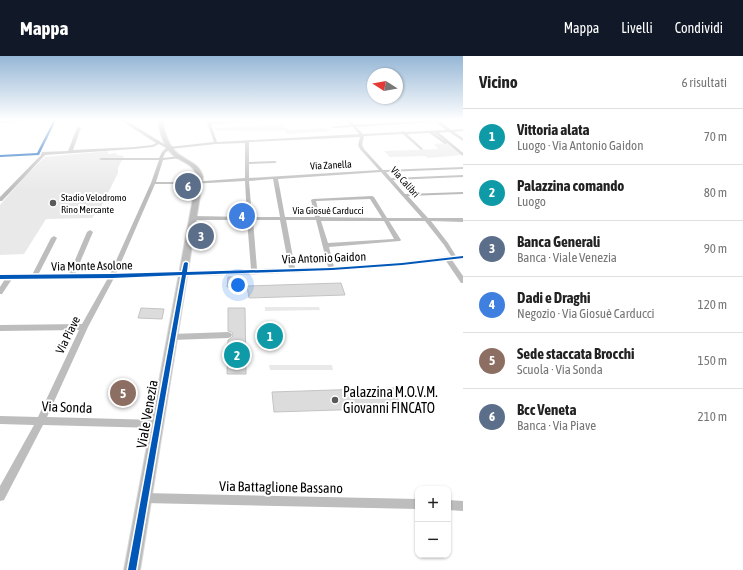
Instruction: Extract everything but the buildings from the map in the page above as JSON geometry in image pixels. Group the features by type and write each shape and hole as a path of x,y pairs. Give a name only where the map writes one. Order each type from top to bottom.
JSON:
{"main road":[{"path":"168,144 171,150 189,161 198,169 200,182"},
{"name":"Viale Venezia","path":"132,570 200,182"}],"street":[{"path":"1,197 41,154 45,144"},
{"path":"70,152 73,144"},
{"path":"0,156 143,147 154,144"},
{"path":"160,144 171,150"},
{"name":"Via Piave","path":"0,496 41,421 84,327 112,276 153,183 163,153 171,150 210,144"},
{"path":"247,144 247,179 254,271"},
{"name":"Via Calibri","path":"361,144 361,147 427,220 446,244 450,258 463,281"},
{"path":"416,144 421,149"},
{"path":"101,159 162,159 181,157"},
{"path":"247,163 275,162"},
{"name":"Via Zanella","path":"200,182 384,171 463,168"},
{"path":"391,179 463,176"},
{"path":"275,177 292,270"},
{"path":"153,183 200,182"},
{"path":"405,195 463,193"},
{"path":"325,246 398,240 372,197 313,200 325,246 332,269"},
{"name":"Via Giosuè Carducci","path":"193,218 463,220"},
{"path":"71,276 90,232"},
{"path":"34,277 54,238"},
{"name":"Via Antonio Gaidon","path":"184,273 332,269 402,264 463,257"},
{"name":"Via Monte Asolone","path":"0,277 112,276 184,273"},
{"path":"0,292 10,277"},
{"path":"0,328 84,327"},
{"path":"172,337 228,335"},
{"name":"Via Sonda","path":"0,420 157,424"},
{"name":"Via Battaglione Bassano","path":"144,498 415,504"},
{"path":"451,505 463,506"}],"shaded area":[{"path":"434,144 449,144 462,155 428,158 425,156 390,157 384,151 438,149"},
{"name":"Stadio Velodromo Rino Mercante","path":"108,151 108,154 116,153 117,155 124,156 118,168 118,173 101,207 92,218 46,219 24,254 0,255 0,205 26,175 45,157"},
{"path":"265,307 319,307 320,310 265,311"},
{"path":"269,365 332,365 333,370 270,370"}],"waterway":[{"path":"450,144 463,155"}],"cycle path":[{"path":"0,156 38,154 43,144"},
{"path":"0,277 112,276 332,269 402,264 463,257"},
{"path":"132,570 186,263"}],"place":[{"name":"Bcc Veneta","path":"188,186"},
{"name":"Stadio Velodromo Rino Mercante","path":"53,203"},
{"name":"Dadi e Draghi","path":"242,216"},
{"name":"Banca Generali","path":"201,236"},
{"name":"Vittoria alata","path":"270,336"},
{"name":"Palazzina comando","path":"237,355"},
{"name":"Sede staccata Brocchi","path":"123,393"},
{"name":"Palazzina M.O.V.M. Giovanni FINCATO","path":"335,400"}]}
